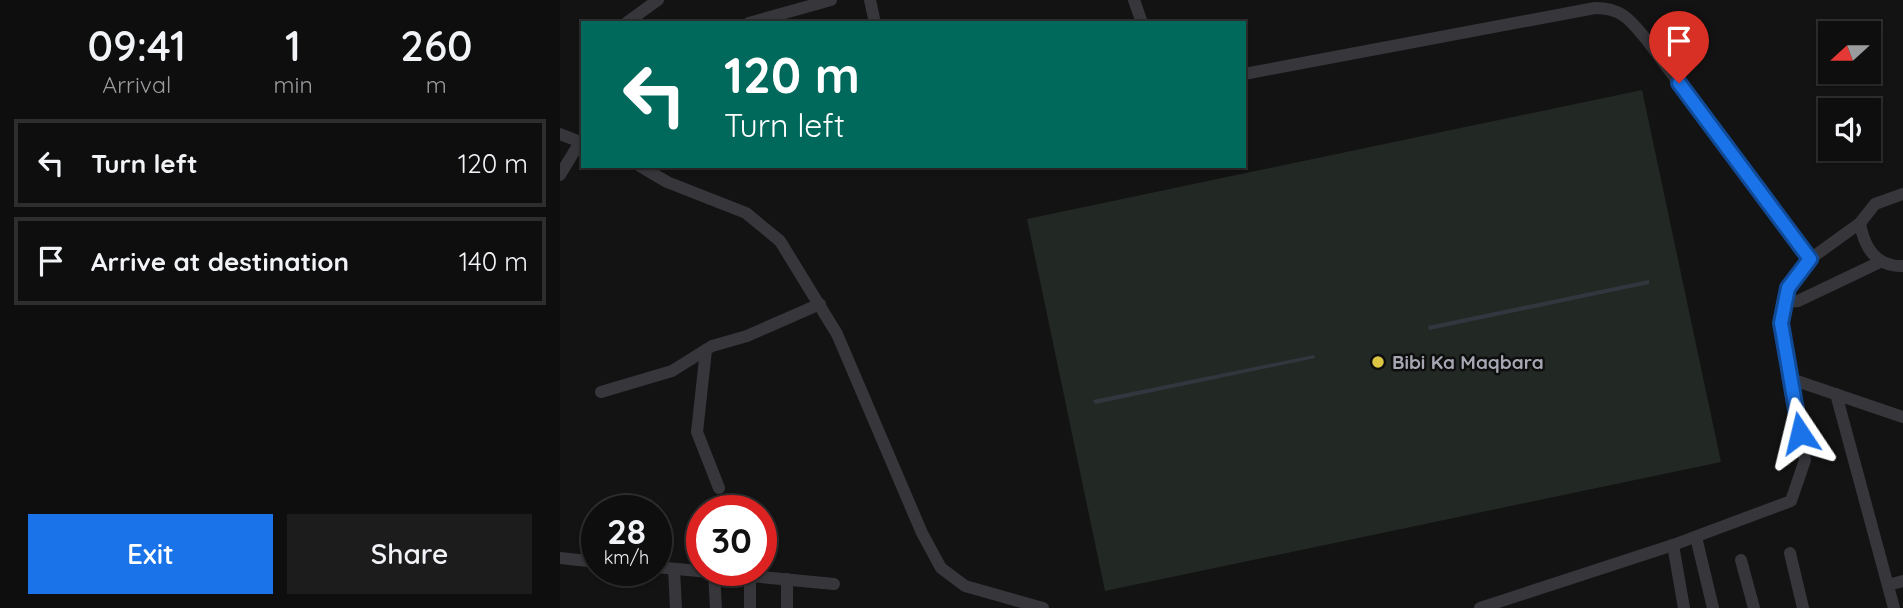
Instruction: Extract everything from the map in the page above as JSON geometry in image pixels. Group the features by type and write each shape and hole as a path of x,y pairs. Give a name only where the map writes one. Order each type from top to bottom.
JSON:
{"street":[{"path":"629,21 658,0"},
{"path":"777,0 780,14"},
{"path":"757,21 831,0"},
{"path":"870,0 875,21"},
{"path":"1134,0 1138,21"},
{"path":"1246,74 1595,8 1617,10 1629,19 1646,39 1810,259"},
{"path":"560,134 581,142 560,175"},
{"path":"646,168 746,213 780,241 837,334 922,533 941,568 965,586 1043,608"},
{"path":"1480,608 1674,545 1791,501 1805,460 1781,323 1788,288 1810,259 1860,223 1875,204 1903,194"},
{"path":"1860,223 1866,246 1881,261 1903,266"},
{"path":"1786,302 1798,301 1881,261"},
{"path":"601,392 672,371 706,350 747,336 820,304"},
{"path":"706,350 697,432 719,488"},
{"path":"1791,379 1903,417"},
{"path":"1836,394 1894,608"},
{"path":"1696,537 1713,608"},
{"path":"1674,545 1684,608"},
{"path":"1790,553 1803,608"},
{"path":"560,558 581,560"},
{"path":"1741,560 1754,608"},
{"path":"676,608 674,569 686,570"},
{"path":"777,578 834,584"},
{"path":"786,579 787,608"},
{"path":"1888,586 1903,580"},
{"path":"715,586 716,608"},
{"path":"750,586 750,608"}],"shaded area":[{"name":"Bibi Ka Maqbara","path":"1642,90 1721,462 1105,591 1027,219"},
{"path":"1649,280 1649,284 1429,330 1428,326"},
{"path":"1314,355 1315,358 1095,404 1093,400"}],"place":[{"name":"Bibi Ka Maqbara","path":"1378,362"}],"route":[{"path":"1679,83 1810,259 1788,288 1781,323 1800,433"}]}
